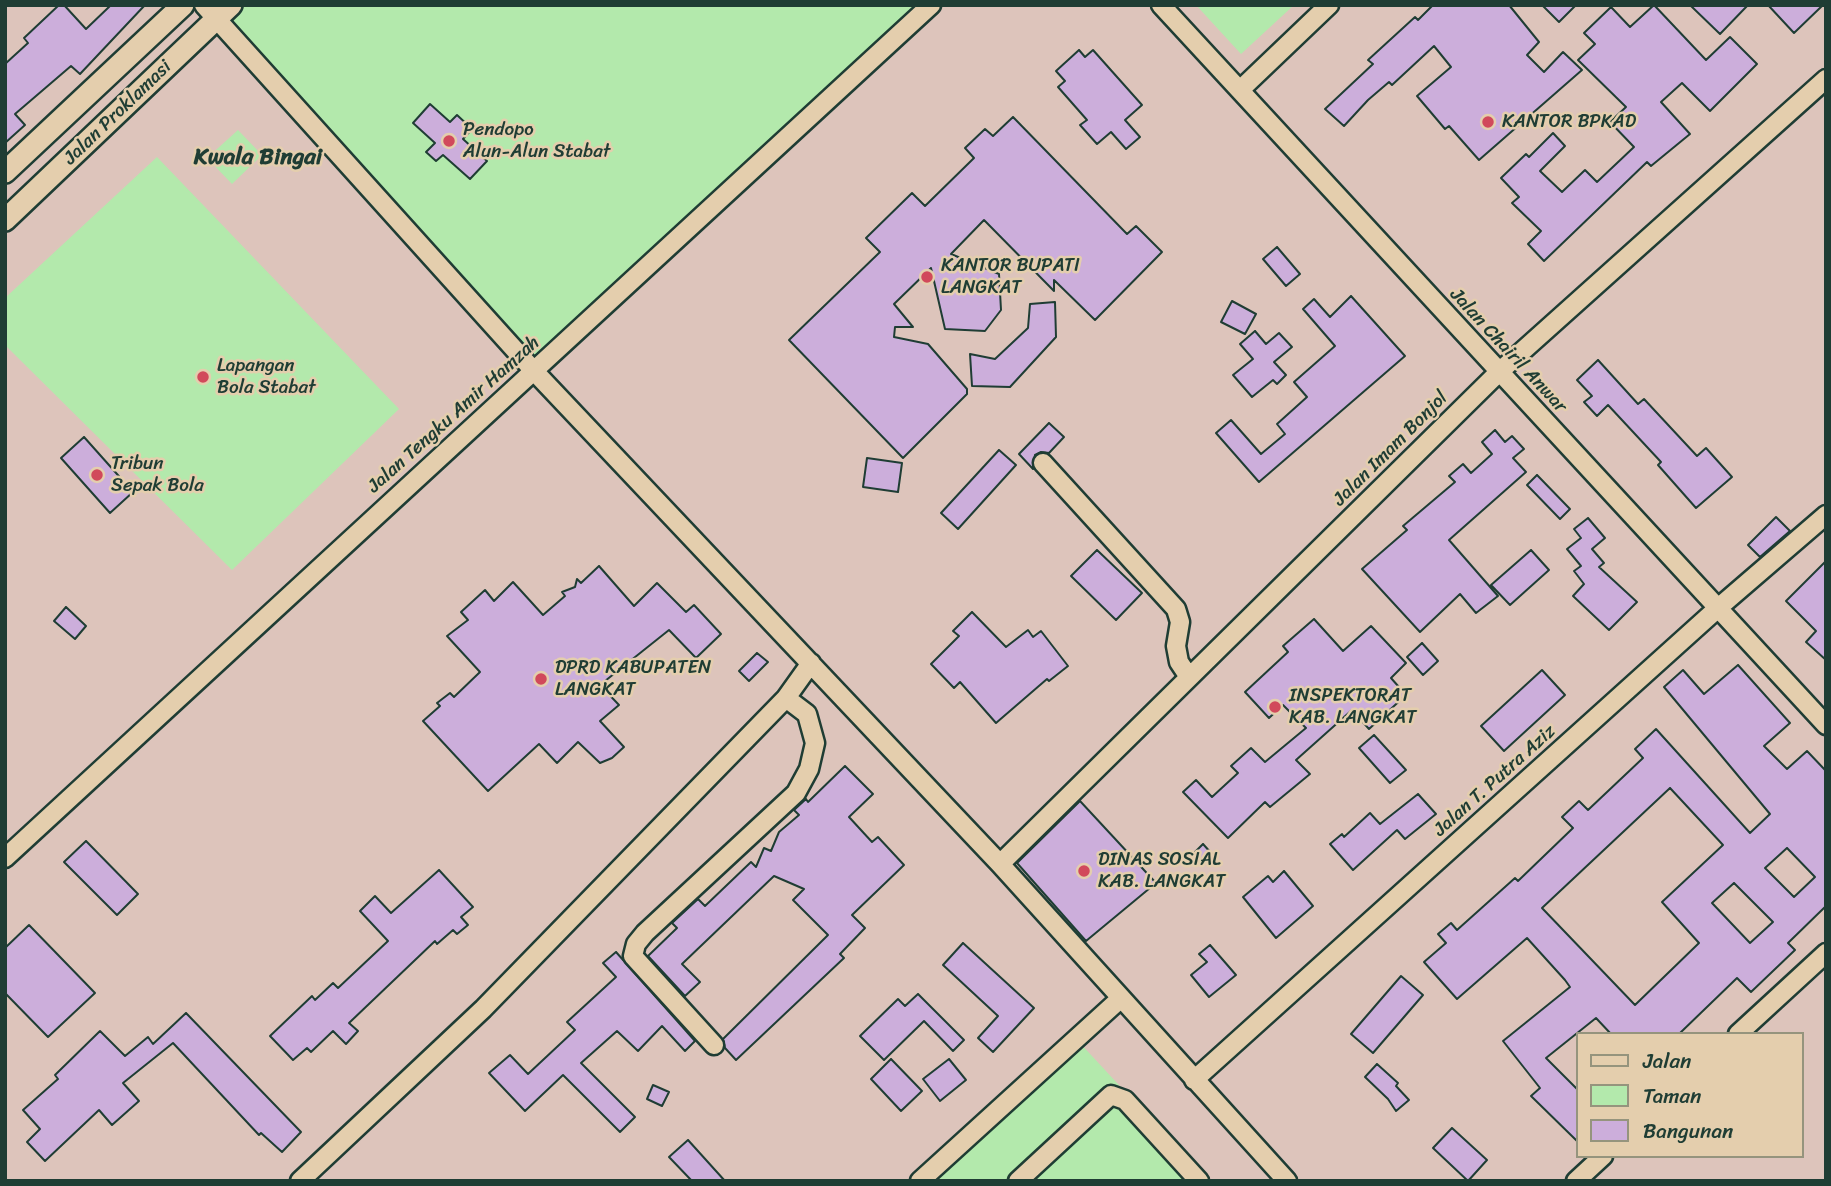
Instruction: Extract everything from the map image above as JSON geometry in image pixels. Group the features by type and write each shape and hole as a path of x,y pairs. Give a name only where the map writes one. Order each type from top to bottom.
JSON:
{"street":[{"name":"Jalan Proklamasi","path":"5,172 183,5"},
{"name":"Jalan Tengku Amir Hamzah","path":"5,858 931,5"},
{"name":"Jalan Chairil Anwar","path":"1161,5 1826,725"},
{"path":"1240,90 1329,5"},
{"name":"Jalan Proklamasi","path":"5,220 218,9"},
{"path":"218,9 534,371 1000,864 1287,1181"},
{"name":"Jalan Imam Bonjol","path":"1000,864 1499,372 1826,79"},
{"path":"1043,463 1176,609 1180,622 1176,646 1179,662 1189,677"},
{"name":"Jalan T. Putra Aziz","path":"1194,1080 1718,608 1826,515"},
{"path":"300,1181 483,1009 786,698 811,663"},
{"path":"713,1045 633,956 636,944 645,933 796,793 809,769 815,743 807,714 786,698"},
{"path":"1740,1032 1826,953"},
{"path":"920,1181 1120,999"},
{"path":"1018,1181 1111,1095 1125,1100 1199,1181"},
{"path":"1576,1181 1601,1158"}],"green space":[{"path":"237,5 927,5 534,364 223,18"},
{"path":"1196,5 1294,5 1241,54"},
{"path":"238,130 262,155 232,184 207,158"},
{"name":"Lapangan Bola Stabat","path":"157,157 399,409 232,570 5,345 5,298"},
{"path":"1079,1042 1208,1181 928,1181"}],"building":[{"path":"59,5 64,5 86,29 111,5 145,5 80,74 71,66 15,114 25,125 5,143 5,64 28,43 24,38"},
{"path":"1433,5 1509,5 1539,42 1527,55 1544,72 1563,52 1582,70 1479,160 1449,126 1445,129 1417,96 1451,67 1434,46 1392,85 1389,82 1368,100 1344,126 1325,109 1373,64 1368,60 1415,17 1418,20"},
{"path":"1542,5 1576,5 1559,22"},
{"path":"1654,5 1706,60 1730,37 1757,64 1710,111 1682,83 1661,102 1690,134 1651,166 1647,162 1544,261 1528,244 1541,231 1512,203 1519,197 1501,178 1526,154 1529,157 1553,133 1565,146 1540,171 1562,192 1585,170 1597,182 1634,147 1610,122 1626,107 1578,60 1595,44 1584,33 1611,7 1630,27"},
{"path":"1690,5 1748,5 1720,34"},
{"path":"1768,5 1823,5 1794,33"},
{"path":"1079,50 1085,57 1093,50 1142,105 1125,120 1140,137 1126,149 1111,132 1097,144 1080,125 1087,120 1058,87 1065,81 1056,71"},
{"name":"Pendopo Alun-Alun Stabat","path":"430,104 450,122 457,115 472,129 463,139 487,161 470,179 443,155 436,161 426,152 435,143 413,123"},
{"name":"KANTOR BUPATI LANGKAT","path":"1013,117 1127,234 1136,226 1162,252 1095,320 1054,280 1054,291 984,220 951,254 999,274 1001,310 985,331 945,329 931,268 894,304 913,327 895,327 894,337 928,344 967,389 967,394 903,458 789,340 880,252 866,238 912,193 925,206 974,158 965,148 985,129 993,136"},
{"path":"1277,247 1300,274 1286,286 1263,259"},
{"path":"1351,296 1405,356 1259,482 1216,433 1231,420 1261,454 1285,434 1277,424 1307,397 1294,382 1335,346 1303,309 1314,299 1330,317"},
{"path":"1232,301 1256,314 1245,334 1221,322"},
{"path":"1055,302 1056,337 1010,387 972,386 970,354 995,359 1028,328 1030,304"},
{"path":"1255,331 1266,344 1279,333 1292,347 1274,362 1286,375 1277,384 1273,380 1252,397 1233,375 1253,359 1240,344"},
{"path":"1598,360 1638,404 1644,399 1697,456 1706,448 1732,477 1696,508 1658,465 1661,462 1608,405 1597,416 1584,402 1592,396 1577,380"},
{"path":"1049,423 1064,437 1049,453 1041,452 1035,455 1033,469 1019,454"},
{"path":"1495,430 1505,442 1512,436 1524,449 1513,458 1526,472 1449,540 1498,596 1476,613 1460,594 1420,632 1362,569 1407,530 1403,526 1455,482 1449,476 1463,464 1471,473 1492,454 1482,442"},
{"name":"Tribun Sepak Bola","path":"84,437 133,492 110,513 61,458"},
{"path":"999,450 1016,465 958,529 941,513"},
{"path":"867,458 902,463 898,492 863,487"},
{"path":"1537,475 1570,509 1560,519 1527,485"},
{"path":"1776,517 1790,531 1760,557 1748,545"},
{"path":"1588,518 1605,538 1592,549 1604,563 1599,567 1637,602 1609,630 1573,596 1584,584 1574,571 1581,566 1567,549 1581,538 1574,529"},
{"path":"1097,550 1142,593 1116,620 1071,576"},
{"path":"1531,550 1549,570 1510,605 1491,585"},
{"path":"1826,561 1826,660 1806,642 1816,631 1786,601"},
{"name":"DPRD KABUPATEN LANGKAT","path":"599,566 634,606 657,583 686,612 694,605 721,634 696,658 669,630 600,685 619,705 600,721 624,747 612,758 600,763 578,742 557,763 539,744 488,791 423,721 440,706 437,703 450,693 454,697 480,672 447,636 468,620 461,612 485,590 494,601 513,582 543,615 565,596 562,592 575,587 577,579 581,583"},
{"path":"66,607 86,626 75,639 54,621"},
{"path":"972,612 1006,647 1028,630 1033,637 1041,631 1068,666 1049,681 1047,679 996,723 960,682 954,688 931,664 959,636 953,631"},
{"path":"1314,619 1343,651 1371,626 1406,663 1391,678 1406,695 1369,729 1352,710 1296,760 1310,774 1270,807 1265,802 1228,838 1183,792 1196,780 1212,797 1238,773 1231,766 1251,748 1265,762 1306,728 1283,705 1269,718 1245,692 1288,652 1283,646"},
{"path":"1422,643 1438,661 1423,675 1407,657"},
{"path":"757,653 768,662 749,681 739,671"},
{"path":"1738,665 1790,723 1764,746 1787,769 1807,751 1826,771 1826,906 1788,943 1795,950 1751,992 1737,978 1681,1032 1609,1032 1596,1018 1546,1058 1576,1088 1576,1140 1531,1096 1540,1088 1503,1041 1570,987 1565,980 1527,938 1457,999 1424,962 1446,943 1438,934 1451,923 1457,930 1515,878 1518,881 1573,828 1562,817 1579,801 1588,810 1643,758 1635,749 1656,729 1750,833 1770,814 1664,687 1683,670 1704,694","holes":["1670,788 1723,845 1662,902 1699,943 1635,1005 1542,908","1787,848 1815,877 1794,897 1765,868","1734,883 1773,922 1750,943 1712,903"]},
{"path":"1542,670 1565,695 1504,751 1481,726"},
{"path":"1374,735 1406,770 1390,783 1359,748"},
{"path":"845,766 873,794 849,817 872,842 878,837 904,865 852,915 865,928 840,954 844,958 736,1060 725,1048 723,1039 828,935 793,900 804,889 774,876 682,964 700,982 685,996 648,956 677,928 672,923 698,899 705,906 751,862 756,867 764,848 771,851 779,832 799,815 794,810 806,799 808,802"},
{"path":"1418,794 1436,814 1405,839 1397,830 1353,870 1330,844 1342,834 1344,837 1370,813 1380,824"},
{"name":"DINAS SOSIAL KAB. LANGKAT","path":"1080,801 1156,883 1086,941 1017,863"},
{"path":"86,841 138,894 117,915 64,862"},
{"path":"1203,844 1212,854 1202,864 1193,854"},
{"path":"439,870 473,907 461,917 468,925 457,934 453,930 437,944 435,941 349,1023 358,1031 346,1044 333,1031 311,1052 307,1048 293,1060 270,1036 312,996 315,1000 333,983 338,988 388,941 360,911 375,896 391,913"},
{"path":"1284,871 1313,906 1276,938 1243,897 1268,876 1273,882"},
{"path":"29,925 95,993 48,1037 5,993 5,948"},
{"path":"963,943 1034,1008 993,1052 978,1038 998,1016 943,965"},
{"path":"1210,945 1236,975 1209,997 1191,975 1207,962 1199,954"},
{"path":"616,952 695,1041 685,1051 662,1026 638,1051 617,1031 581,1063 635,1117 620,1132 563,1075 525,1111 489,1073 510,1055 528,1074 575,1030 567,1022 616,977 603,963"},
{"path":"1401,976 1423,995 1373,1053 1351,1034"},
{"path":"918,994 964,1040 953,1051 924,1021 884,1060 860,1036 898,999 905,1006"},
{"path":"186,1013 301,1132 282,1152 261,1133 259,1135 173,1043 123,1083 139,1101 112,1125 99,1110 45,1161 27,1142 40,1129 23,1110 58,1079 55,1075 100,1031 125,1056 148,1037 153,1044"},
{"path":"891,1059 922,1091 901,1111 871,1079"},
{"path":"949,1059 966,1080 940,1101 923,1079"},
{"path":"1377,1064 1398,1083 1396,1086 1409,1100 1396,1111 1388,1099 1365,1077"},
{"path":"653,1085 669,1092 662,1106 647,1099"},
{"path":"1452,1128 1487,1160 1468,1181 1433,1148"},
{"path":"688,1140 725,1181 692,1181 669,1157"}],"place":[{"name":"KANTOR BPKAD","path":"1488,122"},
{"name":"Pendopo Alun-Alun Stabat","path":"449,141"},
{"name":"KANTOR BUPATI LANGKAT","path":"927,277"},
{"name":"Lapangan Bola Stabat","path":"203,377"},
{"name":"Tribun Sepak Bola","path":"97,475"},
{"name":"DPRD KABUPATEN LANGKAT","path":"541,679"},
{"name":"INSPEKTORAT KAB. LANGKAT","path":"1275,707"},
{"name":"DINAS SOSIAL KAB. LANGKAT","path":"1084,871"}],"district":[{"name":"Kwala Bingai","path":"258,158"}]}
